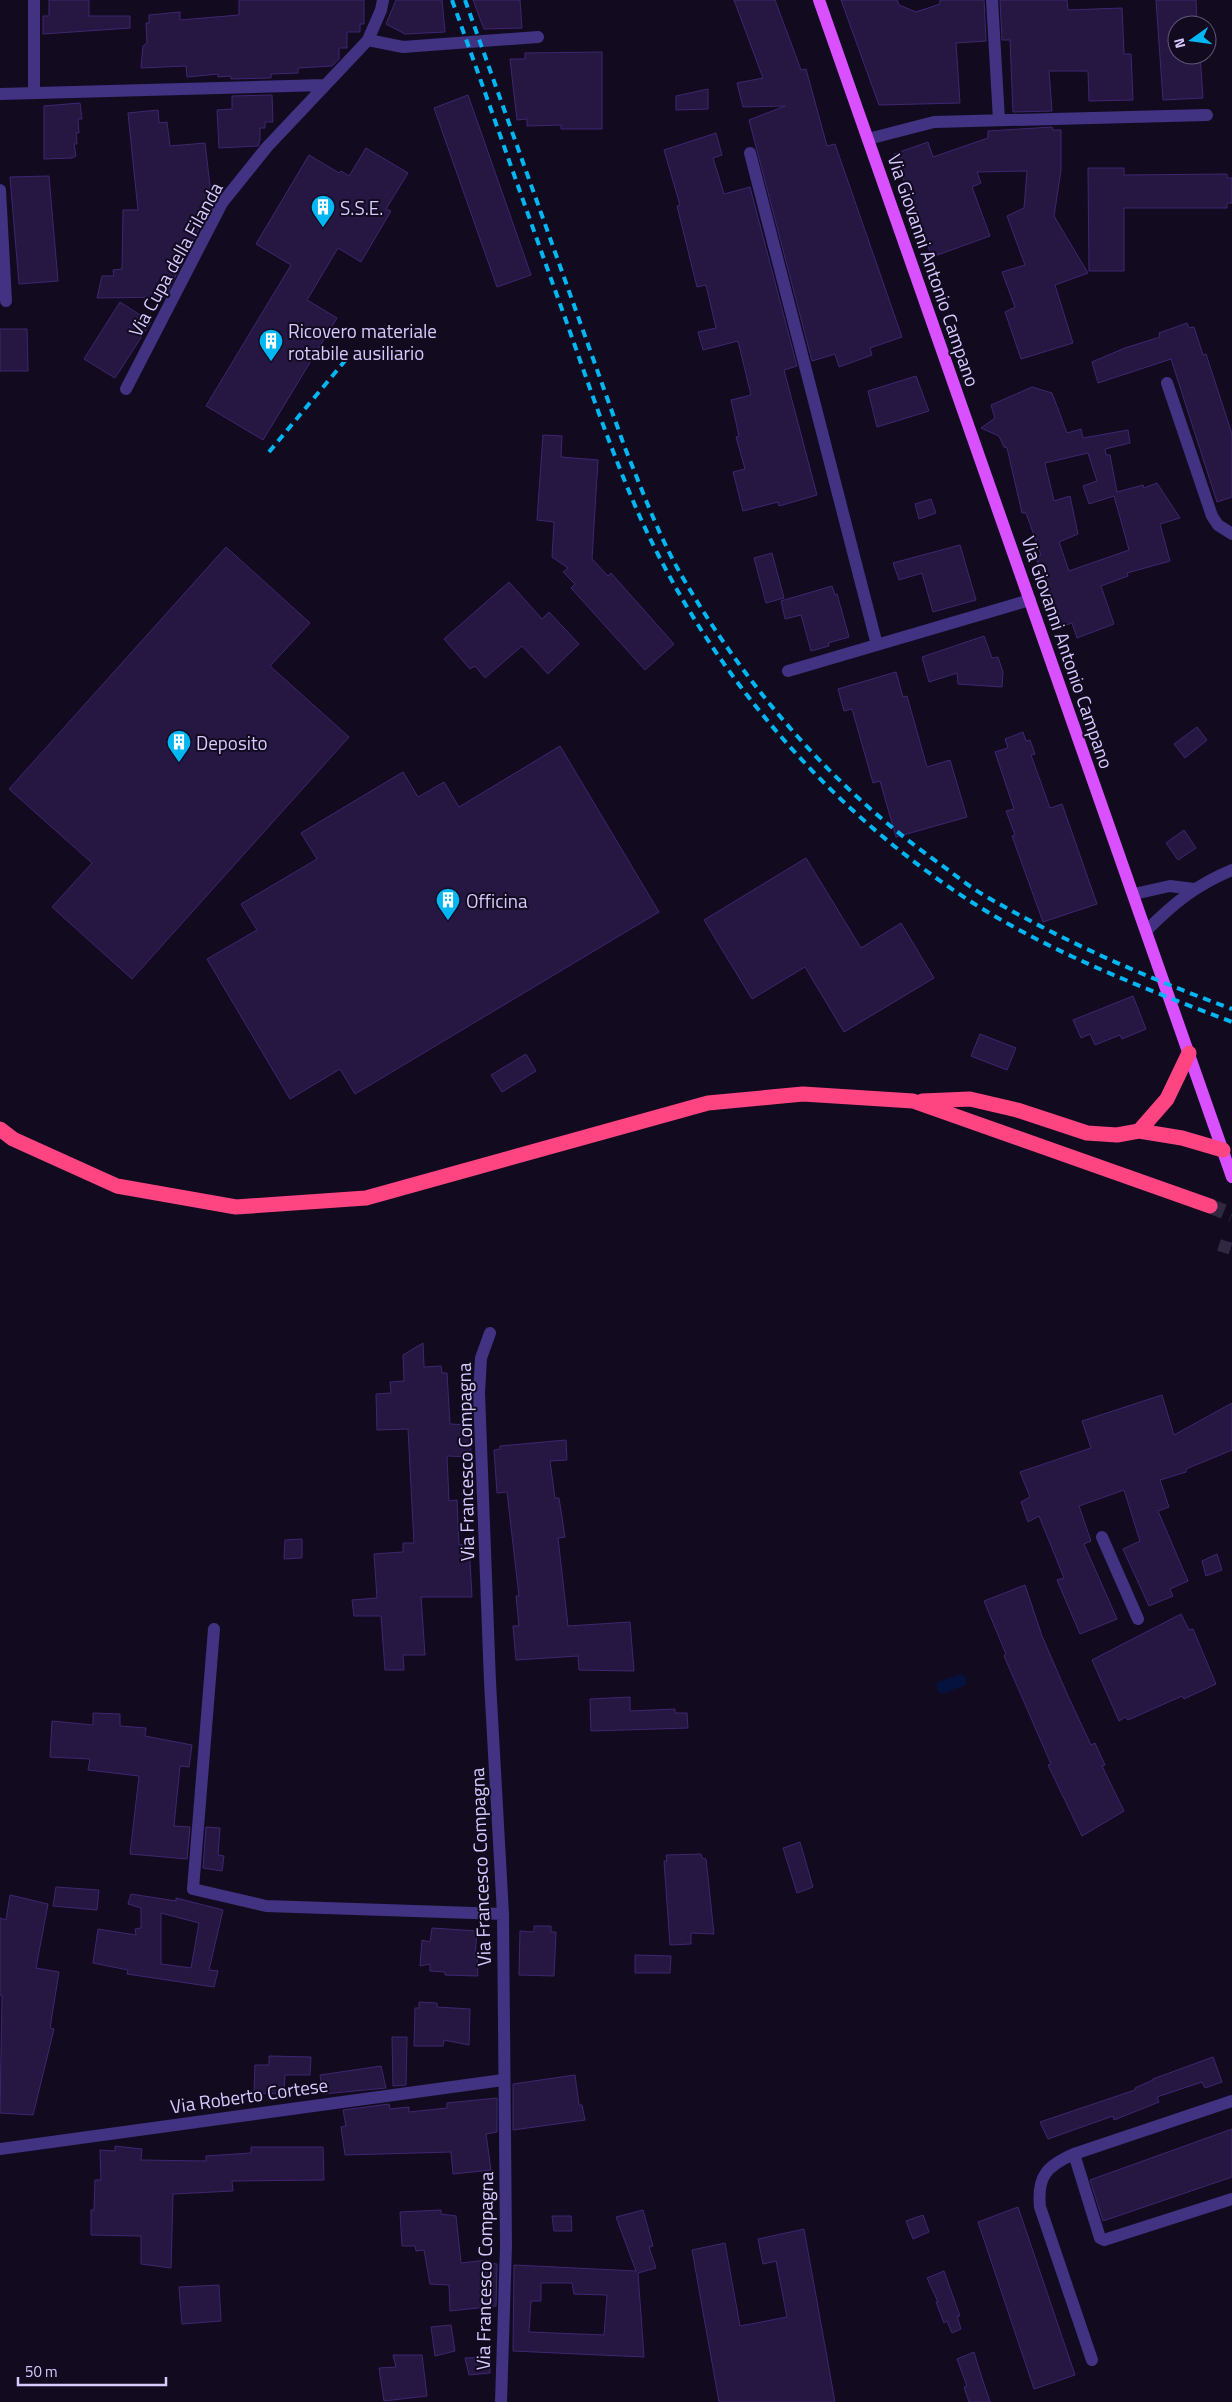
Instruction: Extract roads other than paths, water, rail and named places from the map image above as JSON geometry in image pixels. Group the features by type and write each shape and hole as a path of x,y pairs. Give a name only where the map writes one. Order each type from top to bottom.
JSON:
{"highway":[{"path":"1139,1132 1167,1100 1189,1053"},
{"path":"0,1129 13,1139 117,1186 236,1207 366,1198 708,1103 803,1094 913,1101 970,1099 1017,1110 1087,1133 1117,1136 1139,1132 1182,1138 1227,1154"},
{"path":"913,1101 1210,1206"}],"main road":[{"name":"Via Giovanni Antonio Campano","path":"819,0 1189,1053 1227,1154 1232,1178"}],"street":[{"path":"34,0 34,92"},
{"name":"Via Cupa della Filanda","path":"126,389 222,204 267,147 368,40 381,10 383,0"},
{"path":"992,0 999,120"},
{"path":"368,40 403,47 538,37"},
{"path":"0,94 324,85"},
{"name":"Via Giovanni Antonio Campano","path":"868,139 934,122 1207,115"},
{"path":"750,153 877,645"},
{"path":"0,190 6,301"},
{"path":"1167,383 1212,516 1218,525 1232,534"},
{"path":"788,672 1030,600"},
{"path":"1146,930 1176,902 1194,889 1232,870"},
{"path":"1134,894 1170,886 1194,889"},
{"name":"Via Francesco Compagna","path":"490,1333 481,1358 479,1393 489,1672 503,1914 506,2246 501,2402"},
{"path":"1102,1537 1138,1619"},
{"path":"214,1629 193,1889 266,1906 503,1914"},
{"name":"Via Roberto Cortese","path":"0,2148 503,2080"},
{"path":"1092,2360 1040,2207 1040,2185 1048,2170 1074,2154 1232,2101"},
{"path":"1074,2154 1100,2238 1104,2240 1232,2199"}],"tunnel":[{"path":"1210,1206 1232,1215"},
{"path":"1219,1245 1232,1249"}],"railway":[{"path":"452,0 598,410 629,491 669,575 702,630 738,684 779,734 823,781 870,826 920,866 973,903 1067,954 1132,983 1232,1022"},
{"path":"465,0 625,448 666,547 708,619 765,698 796,735 864,803 901,835 976,891 1073,943 1167,984 1232,1009"},
{"path":"269,452 349,356"}],"place":[{"name":"S.S.E.","path":"323,228"},
{"name":"Ricovero materiale rotabile ausiliario","path":"271,362"},
{"name":"Deposito","path":"179,763"},
{"name":"Officina","path":"448,921"}]}
